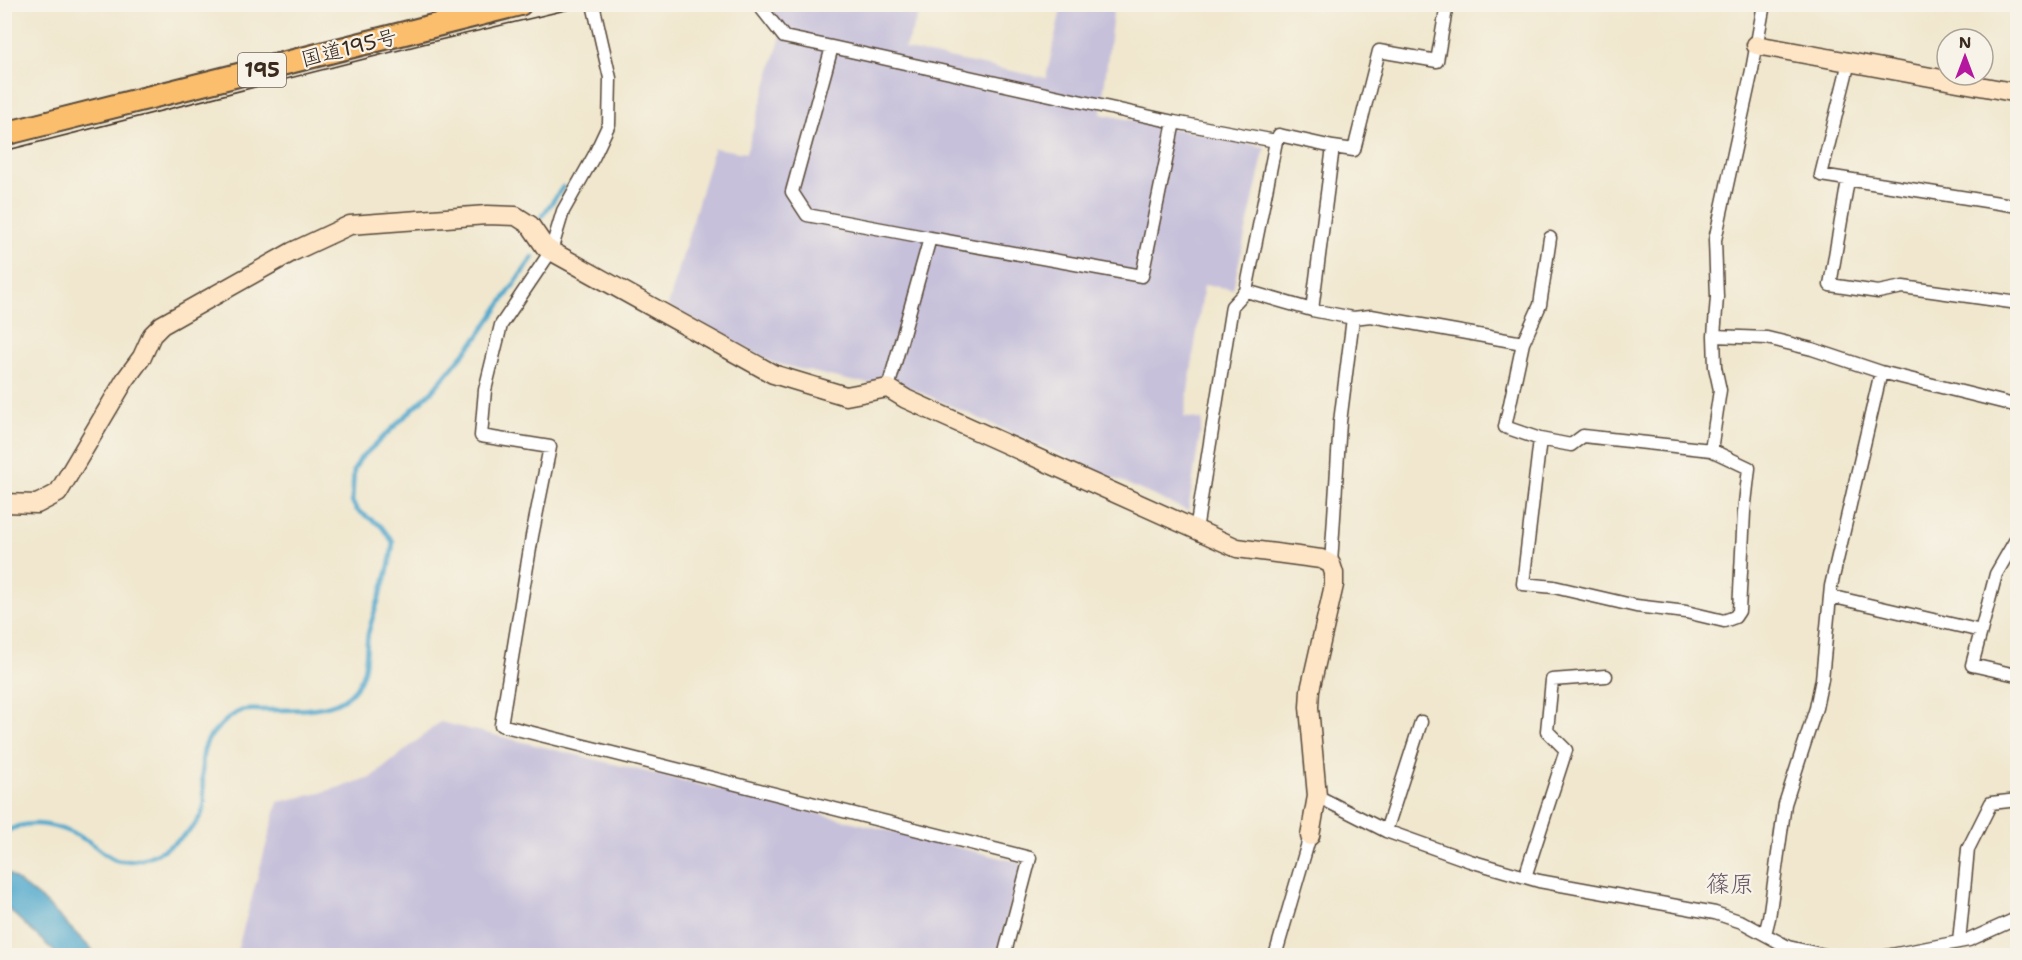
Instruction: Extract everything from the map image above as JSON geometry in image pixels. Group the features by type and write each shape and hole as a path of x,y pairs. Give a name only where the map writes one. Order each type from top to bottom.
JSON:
{"highway":[{"name":"国道195号","path":"4,134 520,4"}],"street":[{"path":"594,4 610,78 609,124 563,212 551,251 501,324 486,390 481,436 550,447 532,536 501,725 1030,858 1004,956"},
{"path":"758,4 784,37 1174,122 1276,141"},
{"path":"1196,530 1232,306 1246,291 1276,141 1279,135 1354,150 1378,51 1437,61 1447,4"},
{"path":"1711,450 1720,390 1715,368 1714,336 1717,297 1715,240 1764,4"},
{"path":"1756,45 2018,93"},
{"path":"831,47 792,192 807,215 1142,276 1174,122"},
{"path":"1848,62 1821,175 2018,206"},
{"path":"1312,310 1333,147"},
{"path":"1848,180 1830,285 1878,292 1903,287 2018,303"},
{"path":"4,503 37,504 58,493 125,380 142,357 152,335 162,325 292,252 350,225 487,215 516,216 530,225 551,251 773,374 846,396 888,388 906,399 1237,548 1321,559 1331,564"},
{"path":"888,388 930,238"},
{"path":"1540,439 1523,584 1554,587 1636,606 1686,612 1724,621 1735,617 1739,611 1744,512 1749,468 1711,450 1583,436 1571,445 1540,439 1505,427 1523,343 1540,305 1550,238"},
{"path":"1246,291 1312,310 1353,318 1371,316 1523,343"},
{"path":"1275,956 1310,836 1317,796 1309,707 1316,659 1334,585 1331,564 1340,422 1353,318"},
{"path":"1714,336 1767,339 1812,349 1881,372 2018,406"},
{"path":"1765,933 1785,804 1816,708 1822,679 1830,596 1838,553 1881,372"},
{"path":"2016,675 1972,665 1996,574 2018,536"},
{"path":"1830,596 1981,631"},
{"path":"1525,877 1566,750 1547,731 1552,680 1606,676"},
{"path":"1386,831 1421,722"},
{"path":"1317,796 1386,831 1470,861 1539,881 1715,913 1742,922 1788,947 1829,956"},
{"path":"1959,942 1968,849 1991,803 2018,801"},
{"path":"1886,956 1969,940 2018,918"}],"shaded area":[{"path":"768,5 923,5 904,49 1046,78 1062,5 1114,5 1101,114 1265,147 1233,289 1204,285 1184,417 1202,420 1188,511 911,388 851,381 774,363 668,306 714,148 746,153 783,29"},
{"path":"440,722 1022,863 997,955 236,955 278,802 371,778"}],"water":[{"path":"4,870 46,903 97,955 58,955 5,906"}],"waterway":[{"path":"542,216 563,187"},
{"path":"4,833 24,825 45,825 76,835 116,860 133,861 158,853 179,840 196,823 202,813 204,804 202,760 206,743 228,719 247,710 294,710 323,707 349,696 358,685 364,670 368,634 386,577 393,542 381,526 357,510 352,502 354,470 360,459 433,390 477,338 533,257"}],"tram line":[{"path":"4,151 427,43 591,4"}],"district":[{"name":"篠原","path":"1730,884"}]}
